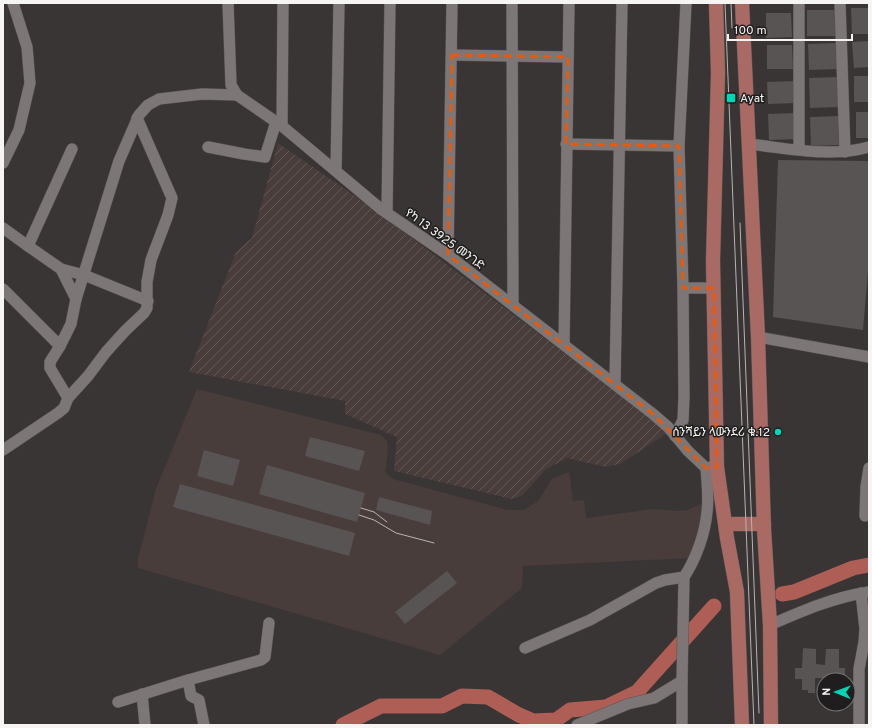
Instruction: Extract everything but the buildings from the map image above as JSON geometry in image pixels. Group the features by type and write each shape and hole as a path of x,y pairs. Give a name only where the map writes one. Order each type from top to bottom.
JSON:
{"main road":[{"path":"716,3 718,74 712,494 713,507 717,520 726,531 737,592 742,725"},
{"path":"742,3 758,338 764,524 770,625 771,725"},
{"path":"726,531 764,524"}],"street":[{"path":"3,163 19,130 30,83 27,48 13,3"},
{"path":"228,3 231,85 237,95"},
{"path":"208,147 265,157 279,124 283,3"},
{"path":"336,170 339,3"},
{"path":"388,213 390,3"},
{"path":"448,255 452,3"},
{"path":"512,3 513,305"},
{"path":"564,345 569,3"},
{"path":"615,383 622,3"},
{"path":"675,436 683,420 683,288 679,146 686,3"},
{"path":"798,3 799,149"},
{"path":"840,3 845,152"},
{"path":"452,55 568,56"},
{"path":"68,398 50,368 50,362 71,324 76,299 119,161 137,118 148,105 159,99 202,94 237,95"},
{"name":"የካ 13 3925 መንገድ","path":"237,95 279,124 388,213 448,255 615,383 668,427 698,462 713,470"},
{"path":"3,450 58,414 64,408 68,398 147,308 147,282 151,260 168,215 172,198 137,118"},
{"path":"566,144 679,146"},
{"path":"748,144 845,152 869,147"},
{"path":"28,246 72,149"},
{"path":"3,228 61,270 84,275 148,301"},
{"path":"61,270 76,299"},
{"path":"683,288 714,288"},
{"path":"3,289 60,346"},
{"path":"758,338 869,357"},
{"path":"865,516 866,487 869,468"},
{"path":"682,725 684,577 690,568 703,534 713,470"},
{"path":"525,648 590,620 656,584 665,580 684,577"},
{"path":"770,625 806,609 865,592 864,642 859,669 859,725"},
{"path":"118,702 188,680 261,660 265,657 269,623"},
{"path":"188,680 191,696 200,700 204,725"},
{"path":"577,725 628,704 654,698 682,681"},
{"path":"142,694 145,725"}],"highlighted area":[{"path":"452,55 568,57 566,144 679,146 683,288 714,288 717,467 706,468 653,414 448,255"}],"shaded area":[{"path":"278,143 368,205 669,432 620,464 606,467 567,458 545,470 522,496 512,499 394,471 397,437 345,414 345,401 189,372 236,252 252,238"},
{"path":"197,389 381,435 387,441 388,452 385,472 393,479 508,510 524,510 538,501 552,479 569,472 573,501 584,500 586,518 654,509 677,511 688,510 703,503 702,530 691,558 523,566 522,588 440,655 138,568 138,559 156,489"}],"waterway":[{"path":"782,594 794,592 853,568 869,565"},
{"path":"343,725 381,706 442,706 462,696 488,697 519,715 533,721 556,720 570,710 606,707 637,692 714,606"}],"tram line":[{"path":"725,3 754,725"},
{"path":"731,3 732,28"},
{"path":"740,223 759,713"},
{"path":"361,508 374,512 387,522"},
{"path":"359,515 374,520 396,533 434,543"}],"place":[{"name":"Ayat","path":"731,98"},
{"name":"ሰንሻይን ላውንደሪ ቁ.12","path":"778,432"}]}
